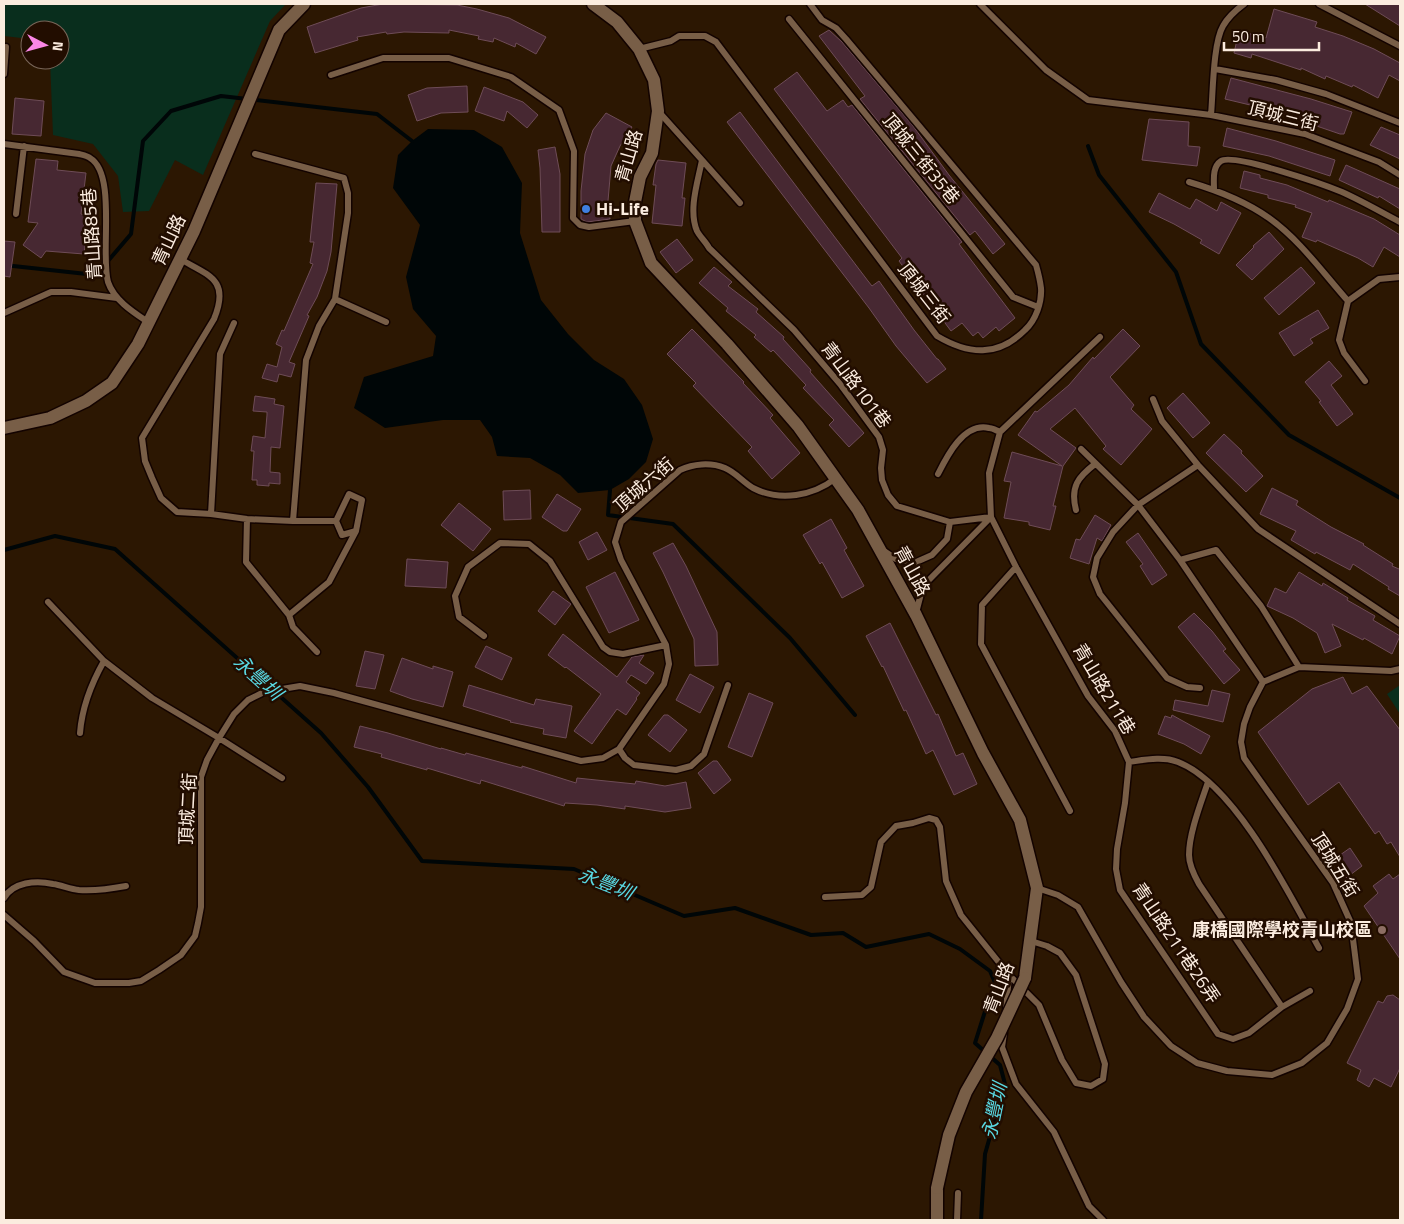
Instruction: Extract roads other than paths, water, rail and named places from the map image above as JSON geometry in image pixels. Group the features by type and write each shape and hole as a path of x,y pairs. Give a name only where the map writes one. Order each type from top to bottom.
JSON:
{"street":[{"name":"青山路","path":"4,428 50,418 86,401 112,383 138,344 194,231 209,191 279,30 304,4"},
{"name":"青山路","path":"593,4 617,22 640,49 654,80 658,111 652,153 640,177 635,202 634,221 651,263 727,344 798,426 858,510 916,615 983,753 1020,820 1037,888 1025,978 997,1038 966,1092 949,1135 937,1188 937,1220"}],"lane":[{"name":"頂城三街","path":"640,49 671,41 679,36 705,36 716,42 937,336 952,345 967,349 996,349 1010,344 1031,324 1038,308 1041,289 1036,265 846,39 836,28 822,20 810,4"},
{"name":"頂城三街","path":"980,4 1046,70 1088,100 1211,115 1305,134 1379,162 1400,175"},
{"path":"1211,115 1217,41 1222,27 1231,14 1244,4"},
{"path":"1319,4 1400,46"},
{"name":"頂城三街35巷","path":"789,19 1013,297 1038,308"},
{"path":"4,74 6,48"},
{"path":"332,75 382,58 449,58 511,77 559,110 574,151 573,218 580,225 589,227 634,221"},
{"path":"1215,69 1276,80 1326,94 1400,123"},
{"path":"658,111 740,203"},
{"name":"青山路85巷","path":"4,144 80,154 90,158 98,165 103,179 106,209 106,269 108,282 117,298 131,311 148,322"},
{"path":"16,214 24,146"},
{"path":"255,154 344,178 348,193 348,213 335,299 319,326 306,360 293,521"},
{"path":"1214,189 1214,169 1220,161 1228,158 1260,164 1340,192 1400,222"},
{"name":"青山路101巷","path":"702,160 695,198 694,221 698,233 709,248 794,330 846,392 879,437 883,450 882,480 888,495 897,506 950,522 991,517"},
{"path":"1189,182 1214,189 1269,218 1295,241 1348,301"},
{"path":"180,259 216,280 220,290 219,306 214,319 142,438 145,461 161,498 177,512 247,519 336,521"},
{"path":"1365,381 1344,353 1339,340 1348,301 1379,279 1400,277"},
{"path":"4,313 51,292 70,292 117,298"},
{"path":"335,299 386,322"},
{"path":"211,514 220,354 234,323"},
{"path":"916,615 923,586 991,517 990,473 1000,432 1100,337"},
{"path":"1153,399 1162,421 1198,465 1258,529 1400,624"},
{"path":"938,474 948,453 962,436 976,429 988,427 1000,432"},
{"path":"1081,449 1138,505 1180,560 1264,682 1299,667 1400,669"},
{"path":"1076,510 1074,501 1080,476 1096,464"},
{"name":"頂城六街","path":"619,749 664,684 669,664 666,646 621,560 615,542 622,522 680,470 691,465 725,468 753,488 770,494 787,496 825,486 836,478"},
{"path":"1198,465 1138,505 1113,532 1097,558 1093,577 1100,594 1167,678 1187,687 1200,688"},
{"path":"289,615 330,582 356,531 362,500 349,494 336,521 342,535 356,531"},
{"name":"青山路211巷","path":"991,517 1016,567 1088,696 1115,731 1129,762 1158,759 1177,761 1194,770 1232,805 1278,872 1319,948"},
{"path":"247,519 246,562 289,615 293,627 317,652"},
{"path":"880,549 896,559 914,563 932,555 947,539 950,522"},
{"path":"484,636 459,617 455,596 468,567 500,543 529,544 550,560 603,647 610,652 623,654 666,646"},
{"path":"1180,560 1216,550 1261,606 1299,667"},
{"path":"1016,567 982,605 981,644 1070,811"},
{"path":"48,602 104,661 152,698 282,778"},
{"path":"80,733 81,717 86,698 104,661"},
{"name":"頂城五街","path":"1037,888 1058,896 1078,907 1144,1018 1171,1046 1197,1063 1227,1071 1272,1075 1302,1063 1327,1043 1347,1009 1358,979 1351,923 1333,884 1244,758 1241,742 1244,724 1250,707 1264,682"},
{"path":"619,749 634,765 676,770 691,766 704,754 728,685"},
{"name":"頂城二街","path":"4,915 34,941 64,972 95,983 141,981 181,955 195,936 201,907 201,777 207,760 234,714 248,700 264,692 300,686 334,693 581,761 603,758 619,749"},
{"name":"青山路211巷26弄","path":"1129,762 1125,803 1117,849 1116,869 1120,890 1218,1034 1233,1039 1249,1033 1282,1007 1310,991"},
{"path":"1208,782 1199,809 1189,855 1192,871 1282,1007"},
{"path":"825,897 862,895 871,887 881,842 896,826 929,818 936,820 940,827 946,881 961,915 1009,974 1040,1005 1062,1060 1076,1084 1092,1086 1103,1079 1105,1064 1076,975 1060,953 1031,941"},
{"path":"4,898 7,893 18,886 34,882 52,883 76,890 106,890 126,886"},
{"path":"1009,974 1002,1047 1016,1084 1054,1132 1090,1206 1103,1220"},
{"path":"957,1220 958,1193"}],"waterway":[{"path":"4,265 96,275 131,234 143,141 171,111 221,96 377,114 412,141"},
{"path":"1088,146 1099,175 1176,272 1201,344 1289,435 1400,498"},
{"path":"610,490 608,515 673,524 790,638 855,715"},
{"name":"永豐圳","path":"4,550 55,536 115,549 321,733 368,787 422,861 574,869 684,916 735,908 811,935 843,933 866,947 929,934 960,949 990,971 996,985 988,1002 975,1043 1000,1065 1005,1084 985,1154 981,1220"}],"place":[{"name":"Hi-Life","path":"586,209"},
{"name":"康橋國際學校青山校區","path":"1382,930"}]}
